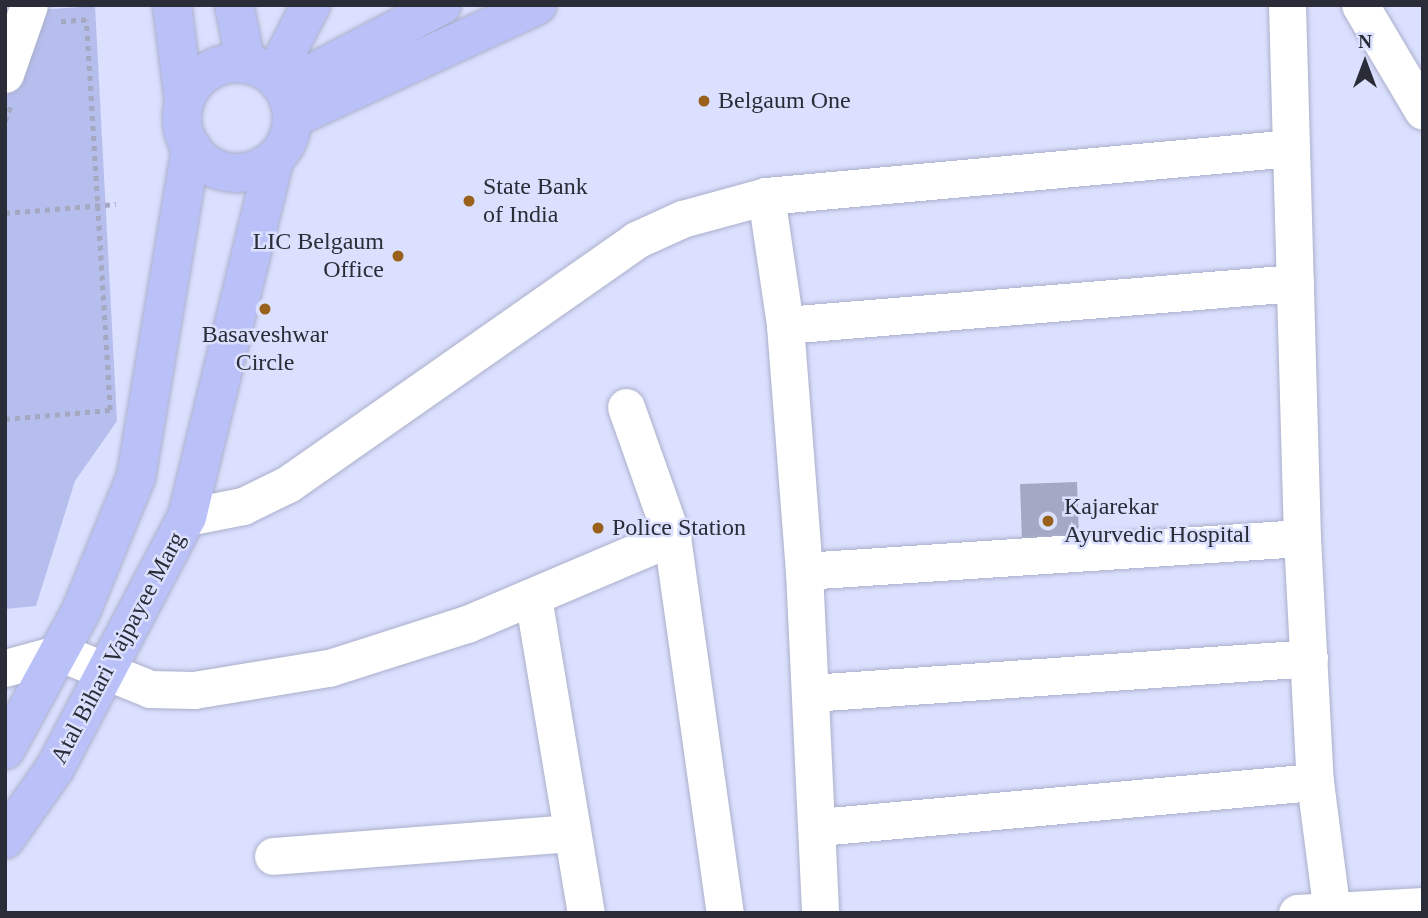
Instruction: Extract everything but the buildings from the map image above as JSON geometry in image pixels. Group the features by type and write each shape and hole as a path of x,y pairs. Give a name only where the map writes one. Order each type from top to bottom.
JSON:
{"main road":[{"path":"172,5 191,147 214,169 230,172 274,159 274,86 311,5"},
{"path":"234,5 274,86"},
{"path":"274,86 442,5"},
{"path":"184,102 201,76 274,86 537,5"},
{"name":"Atal Bihari Vajpayee Marg","path":"5,750 61,653 136,477 191,147"},
{"name":"Atal Bihari Vajpayee Marg","path":"5,839 55,768 187,517 274,159"}],"street":[{"path":"1287,5 1302,538 1321,911 1423,906"},
{"path":"1360,5 1423,111"},
{"path":"10,85 40,14"},
{"path":"187,517 243,506 288,484 636,240 682,219 766,196 1291,148"},
{"path":"766,196 785,325 804,571 819,827 820,913"},
{"path":"785,325 1295,283"},
{"path":"626,407 672,537 725,913"},
{"path":"5,668 61,653 105,675 150,689 194,690 329,668 533,597 672,537"},
{"path":"804,571 1302,538"},
{"path":"533,597 586,913"},
{"path":"811,693 1308,658"},
{"path":"819,827 1315,782"},
{"path":"274,856 572,833"}],"path":[{"path":"5,419 110,410 86,20 40,14"},
{"path":"5,121 10,85"},
{"path":"5,213 116,204"}],"shaded area":[{"path":"95,6 117,421 75,481 36,606 5,609 5,102 37,10"}],"place":[{"name":"Belgaum One","path":"704,101"},
{"name":"State Bank of India","path":"469,201"},
{"name":"LIC Belgaum Office","path":"398,256"},
{"name":"Basaveshwar Circle","path":"265,309"},
{"name":"Kajarekar Ayurvedic Hospital","path":"1048,521"},
{"name":"Police Station","path":"598,528"}]}
